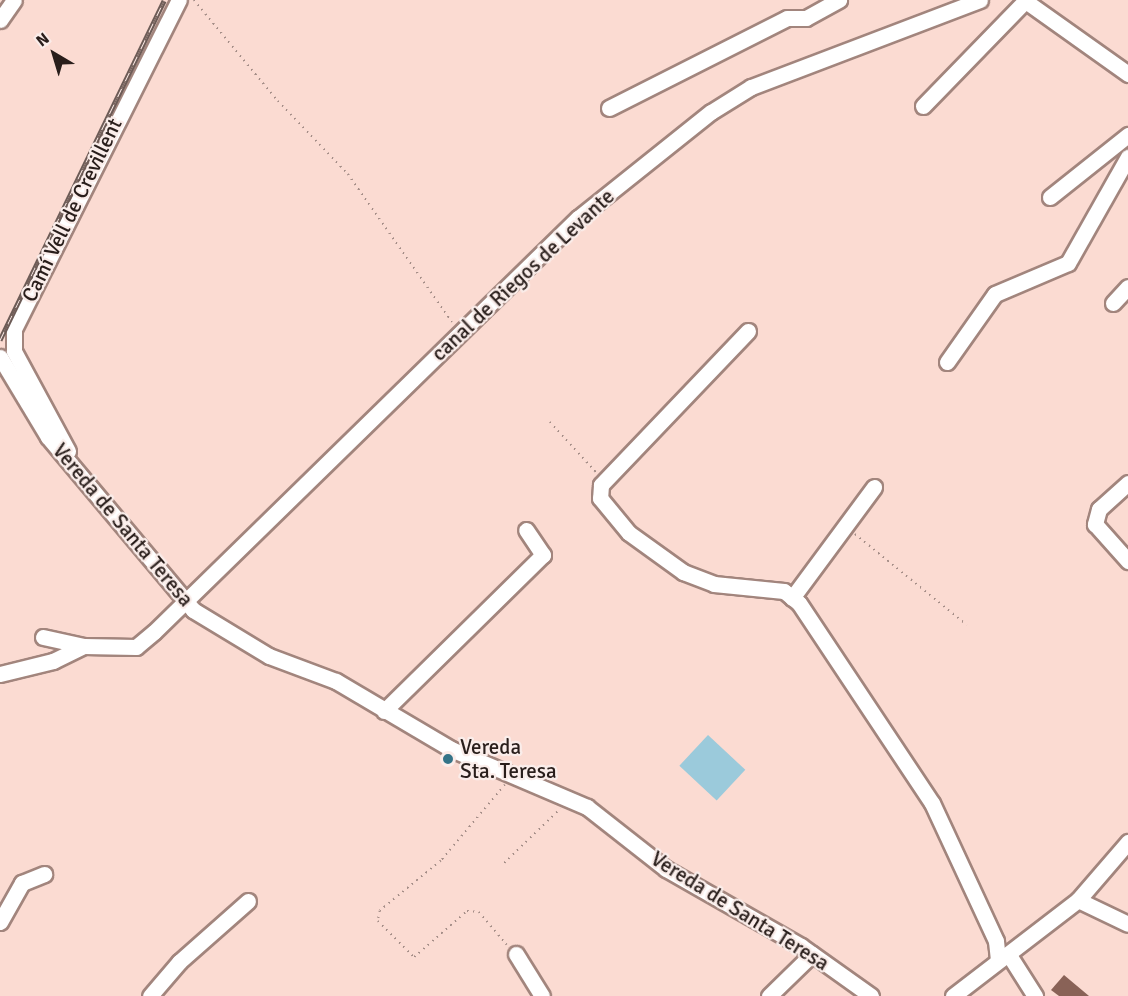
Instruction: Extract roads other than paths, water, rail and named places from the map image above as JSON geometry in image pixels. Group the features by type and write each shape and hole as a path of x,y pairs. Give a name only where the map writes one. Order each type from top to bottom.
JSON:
{"street":[{"path":"0,20 14,0"},
{"name":"Camí Vell de Crevillent","path":"86,485 12,339 178,0"},
{"path":"609,108 787,18 806,18 839,0"},
{"name":"canal de Riegos de Levante","path":"84,646 136,646 187,604 578,218 711,112 751,87 980,0"},
{"path":"923,106 1025,0 1128,74"},
{"path":"1050,197 1128,135"},
{"path":"947,362 995,294 1068,263 1128,158"},
{"path":"1113,303 1128,287"},
{"path":"748,331 604,482 600,498 607,512 667,563 714,584 757,585 792,598 932,803 1003,957 1035,996"},
{"name":"Vereda de Santa Teresa","path":"0,357 25,406 86,485 187,604 269,656 336,681 451,749 571,798 666,869 812,954 871,996"},
{"path":"1128,483 1099,509 1095,524 1128,561"},
{"path":"792,598 874,487"},
{"path":"384,711 543,555 526,530"},
{"path":"43,637 84,646"},
{"path":"0,674 53,661 84,646"},
{"path":"954,996 1078,900 1128,842"},
{"path":"0,922 22,883 44,874"},
{"path":"1078,900 1128,924"},
{"path":"150,996 179,962 248,901"},
{"path":"516,954 542,996"},
{"path":"769,996 812,954"}],"water":[{"path":"708,735 745,770 717,800 679,766"}],"railway":[{"path":"0,340 164,0"}],"place":[{"name":"Vereda Sta. Teresa","path":"448,759"}]}
